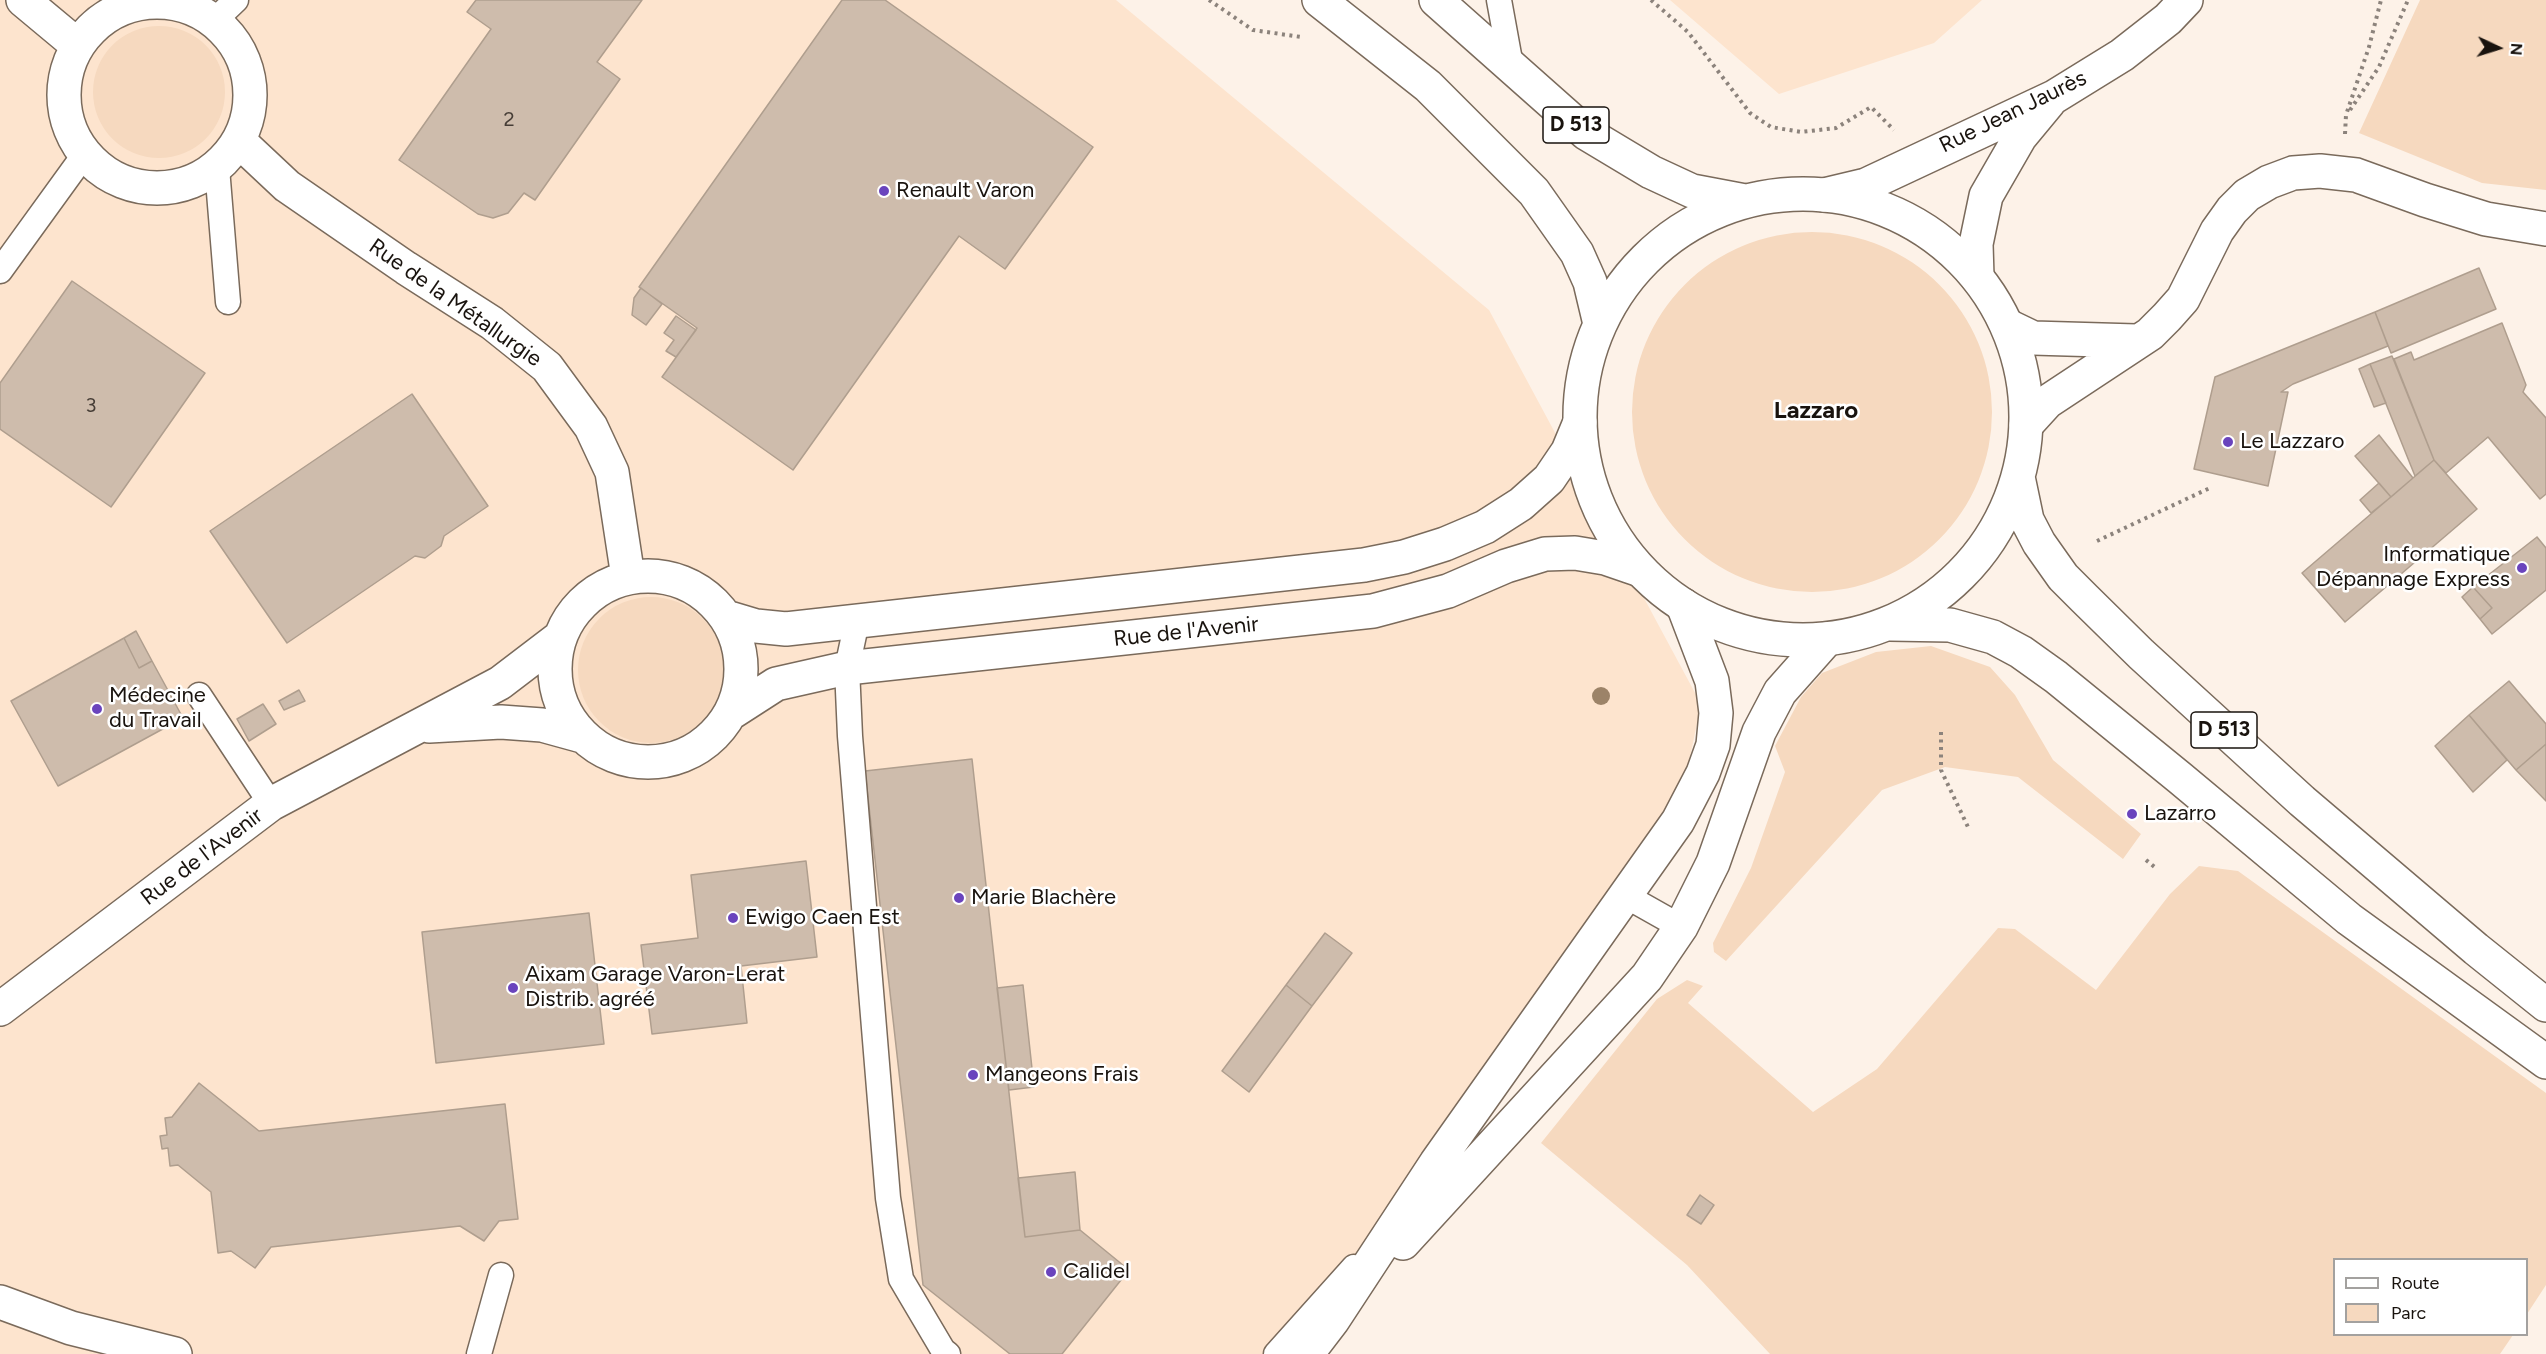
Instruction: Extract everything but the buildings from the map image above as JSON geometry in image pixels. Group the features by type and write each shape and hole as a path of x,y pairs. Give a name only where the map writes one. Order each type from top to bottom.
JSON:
{"main road":[{"path":"23,0 77,45"},
{"path":"1319,0 1428,86 1534,192 1577,253 1590,282 1600,324"},
{"name":"D 513","path":"1437,0 1586,133 1651,172 1692,191 1744,201"},
{"name":"Rue Jean Jaurès","path":"1824,195 1866,185 2054,97 2122,55 2168,19 2186,0"},
{"path":"157,1 225,10 233,40 245,64 251,90 249,116 239,141 217,168 191,183 162,189 133,187 106,175 84,155 69,129 63,101 66,72 77,45 99,21 126,3 157,1"},
{"path":"1977,278 1976,244 1986,196 2020,138 2054,97"},
{"name":"Rue de la Métallurgie","path":"239,141 287,186 405,268 492,323 547,367 591,428 612,472 628,577"},
{"path":"2026,425 2047,402 2150,334 2182,299 2217,231 2232,210 2247,195 2269,182 2293,173 2319,171 2356,175 2486,219 2546,229"},
{"path":"1784,194 1824,195 1868,203 1909,220 1946,245 1977,278 2008,326 2018,358 2024,391 2026,425 2018,477 2000,524 1970,566 1933,600 1888,624 1827,639 1777,639 1728,628 1683,606 1640,570 1620,545 1603,516 1591,486 1583,455 1580,422 1585,372 1600,324 1625,282 1659,246 1700,219 1744,201 1784,194"},
{"path":"2008,326 2032,338 2136,342"},
{"name":"Rue de l'Avenir","path":"726,617 756,626 786,629 1364,566 1445,544 1485,527 1521,504 1549,479 1568,451 1580,422"},
{"name":"D 513","path":"2018,477 2027,520 2039,543 2063,577 2084,598 2141,654 2302,801 2476,949 2546,1005"},
{"name":"Rue de l'Avenir","path":"731,713 776,684 847,668 1373,611 1448,591 1506,566 1545,554 1575,554 1605,558 1640,570"},
{"path":"666,576 700,591 726,617 742,664 731,713 702,746 662,762 619,759 582,736 561,707 554,673 559,638 585,598 628,577 666,576"},
{"path":"1307,1354 1333,1320 1442,1153 1678,821 1703,773 1713,745 1716,713 1712,681 1683,606"},
{"name":"D 513","path":"1888,624 1950,625 1993,637 2020,652 2056,677 2349,919 2546,1062"},
{"name":"Rue de l'Avenir","path":"0,1009 271,804 500,683 559,638"},
{"path":"1333,1320 1647,977 1681,927 1713,863 1759,732 1780,692 1827,639"},
{"name":"Rue de l'Avenir","path":"418,726 501,722 542,725 582,736"},
{"path":"0,1302 71,1328 175,1354"}],"lane":[{"path":"1499,0 1511,66"},
{"path":"0,271 84,155"},
{"path":"217,168 228,302"},
{"path":"857,621 847,668 851,748 888,1198 901,1279 943,1350 948,1354"},
{"path":"199,695 271,804"},
{"path":"1626,896 1681,927"},
{"path":"1276,1354 1412,1199"},
{"path":"479,1354 501,1275"}],"path":[{"path":"1209,0 1253,30 1310,38 1364,34"},
{"path":"1651,0 1688,32 1750,112 1771,127 1801,132 1836,128 1871,107 1901,137"},
{"path":"2356,175 2345,141 2346,115 2369,47 2381,0"},
{"path":"2346,115 2379,67 2408,0"},
{"path":"2097,541 2212,487"},
{"path":"1941,732 1941,770 1968,827"},
{"path":"2146,860 2157,869"}],"shaded area":[{"path":"0,0 1116,0 1489,310 1701,704 1684,786 1297,1354 0,1354"},
{"path":"1670,0 1982,0 1934,43 1779,94"}],"green space":[{"path":"2420,0 2546,0 2546,190 2482,183 2359,133"},
{"path":"159,26 184,31 206,45 220,67 225,92 220,117 206,139 184,153 159,158 134,153 112,139 98,117 93,92 98,67 112,45 134,31"},
{"path":"1812,232 1847,236 1881,246 1912,262 1939,285 1962,312 1978,343 1988,377 1992,412 1988,447 1978,481 1962,512 1939,539 1912,562 1881,578 1847,588 1812,592 1777,588 1743,578 1712,562 1685,539 1662,512 1646,481 1636,447 1632,412 1636,377 1646,343 1662,312 1685,285 1712,262 1743,246 1777,236"},
{"path":"651,597 679,602 703,618 719,642 724,670 719,698 703,722 679,738 651,743 623,738 599,722 583,698 578,670 583,642 599,618 623,602"},
{"path":"1931,646 1990,667 2015,695 2053,760 2141,834 2123,859 2018,777 1945,767 1882,790 1726,961 1714,952 1713,943 1751,868 1785,772 1775,746 1801,697 1822,673 1876,652"},
{"path":"2199,866 2238,871 2546,1093 2546,1285 2528,1312 2528,1258 2333,1258 2333,1336 2512,1336 2500,1354 1770,1354 1687,1265 1541,1143 1657,999 1687,980 1703,986 1688,1003 1813,1112 1877,1069 1998,928 2015,929 2096,990 2170,894"}],"place":[{"name":"Renault Varon","path":"884,191"},
{"name":"Le Lazzaro","path":"2228,442"},
{"name":"Informatique Dépannage Express","path":"2522,568"},
{"name":"Médecine du Travail","path":"97,709"},
{"name":"Lazarro","path":"2132,814"},
{"name":"Marie Blachère","path":"959,898"},
{"name":"Ewigo Caen Est","path":"733,918"},
{"name":"Aixam Garage Varon-Lerat Distrib. agréé","path":"513,988"},
{"name":"Mangeons Frais","path":"973,1075"},
{"name":"Calidel","path":"1051,1272"}],"district":[{"name":"Lazzaro","path":"1816,411"}]}
